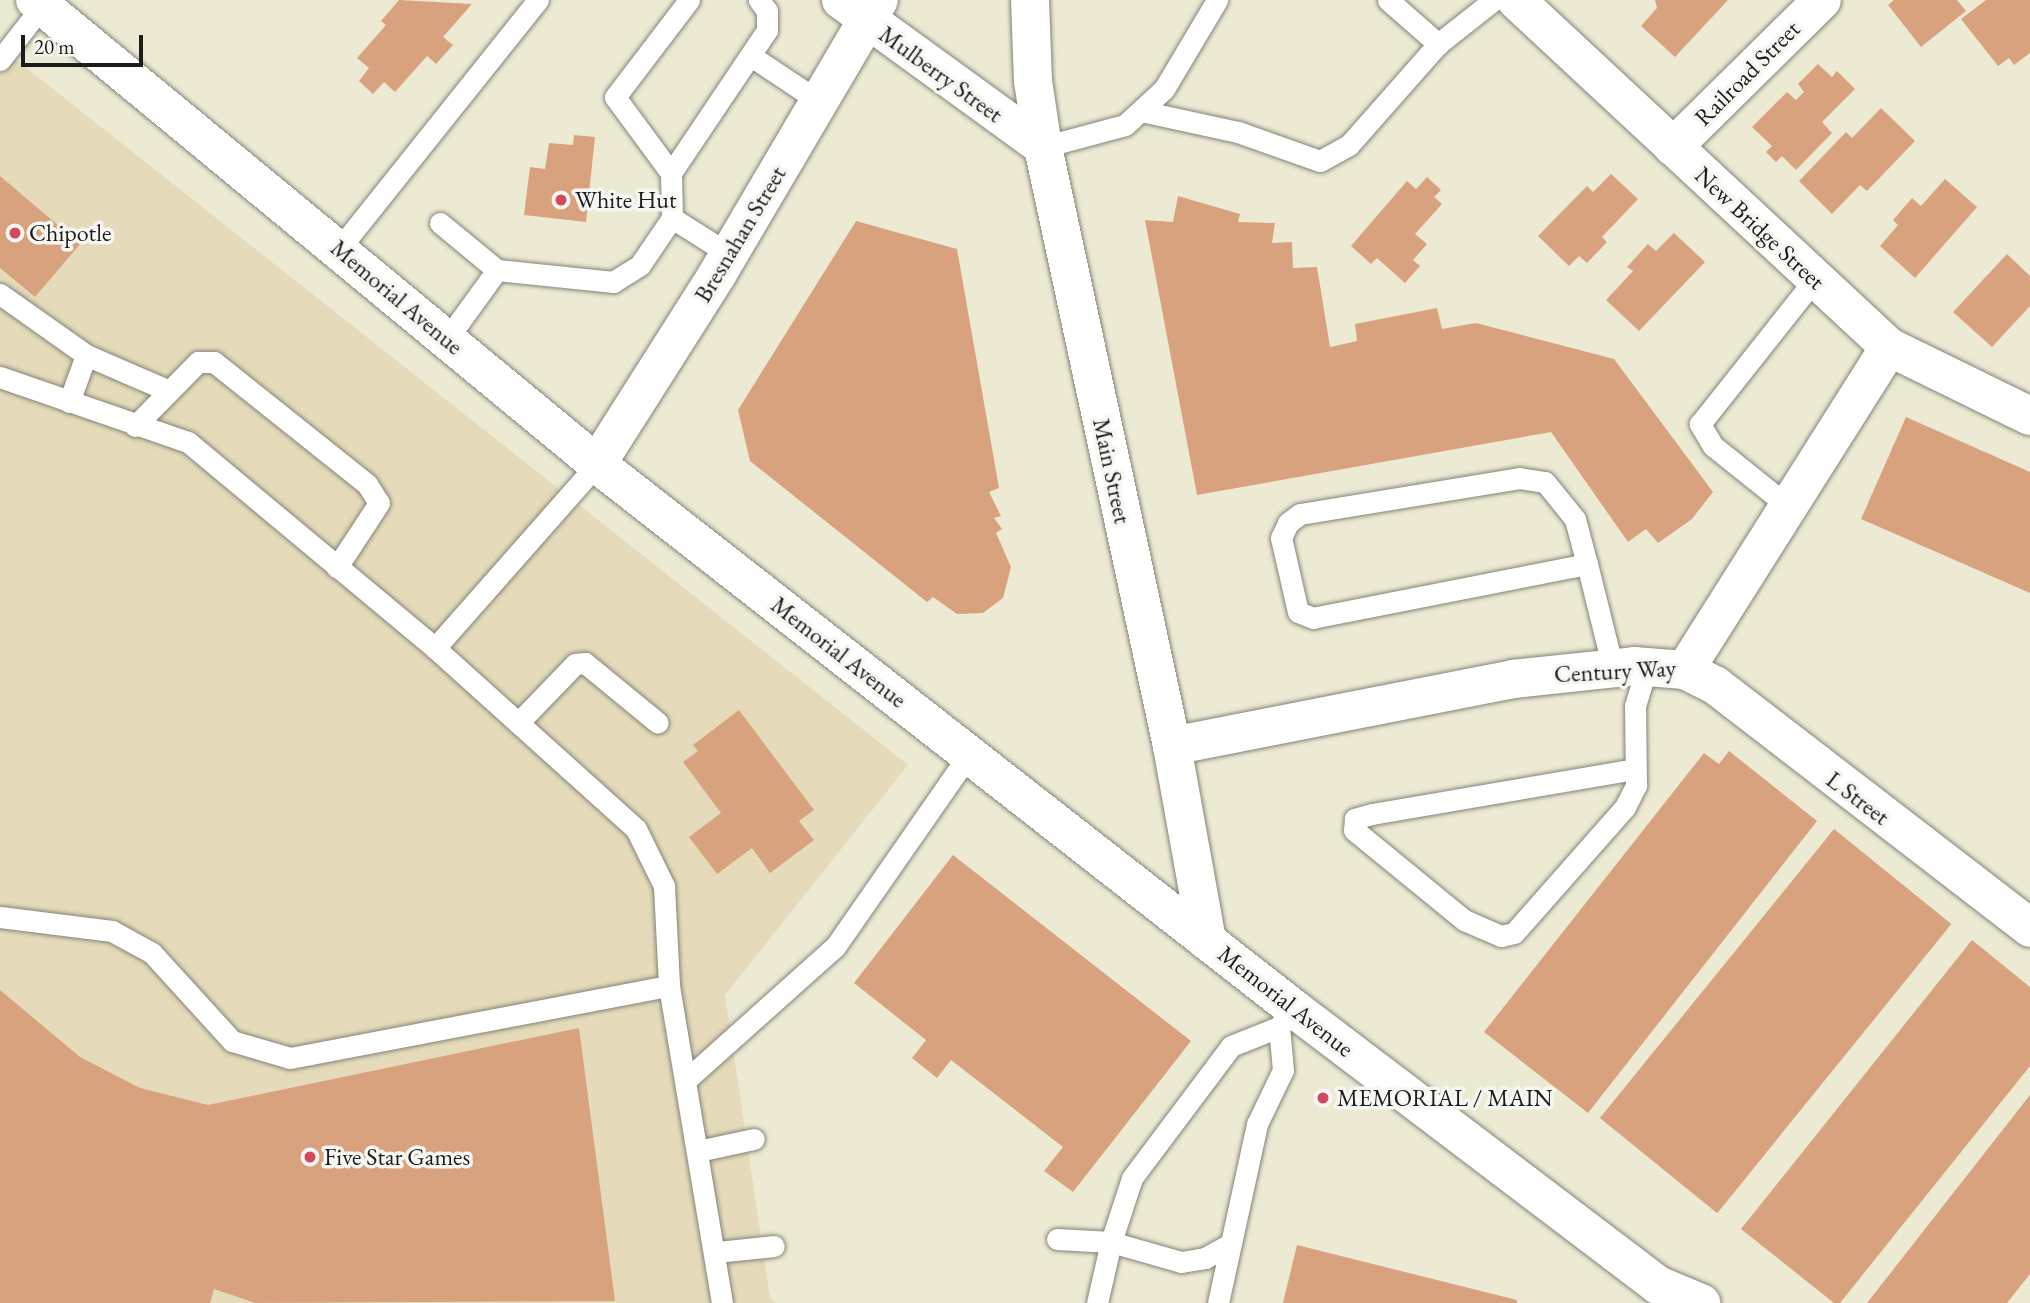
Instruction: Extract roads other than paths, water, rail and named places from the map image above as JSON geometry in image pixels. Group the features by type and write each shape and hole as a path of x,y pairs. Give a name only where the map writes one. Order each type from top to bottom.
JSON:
{"street":[{"name":"Main Street","path":"1030,0 1033,80 1043,147 1172,746 1207,941"},
{"name":"New Bridge Street","path":"1516,0 1889,347 2030,416"},
{"name":"Railroad Street","path":"1672,147 1822,0"},
{"name":"Memorial Avenue","path":"39,3 597,464 1207,941 1286,1017 1658,1297 1701,1303"},
{"name":"Mulberry Street","path":"862,7 1043,147"},
{"name":"Bresnahan Street","path":"597,464 729,254 817,100 862,7"},
{"name":"Century Way","path":"1172,746 1513,679 1630,667 1685,670 1889,347"},
{"name":"L Street","path":"1685,670 1715,685 2030,928"}],"lane":[{"path":"338,249 538,0"},
{"path":"440,223 498,270 614,282 640,265 672,218 671,173 615,97 689,0"},
{"path":"671,173 767,30 767,11 760,0"},
{"path":"1043,147 1125,125 1164,89 1217,0"},
{"path":"1388,0 1438,44"},
{"path":"1141,111 1238,132 1320,161 1349,145 1438,44 1494,0"},
{"path":"0,60 39,3"},
{"path":"751,56 817,100"},
{"path":"672,218 729,254"},
{"path":"447,339 498,270"},
{"path":"1788,506 1713,446 1700,424 1815,279"},
{"path":"0,294 86,355 169,391"},
{"path":"69,402 86,355"},
{"path":"135,426 198,362 214,362 367,484 379,503 337,567"},
{"path":"0,377 135,426 188,442 435,648 636,829 664,886 669,986 716,1252 722,1303"},
{"path":"435,648 597,464"},
{"path":"1587,564 1313,618 1298,611 1281,538 1288,523 1300,514 1519,478 1545,482 1561,497 1575,519 1587,564 1630,667 1635,706 1636,785 1625,807 1514,933 1502,936 1464,920 1354,830 1355,819 1371,814 1635,769"},
{"path":"518,723 575,664 585,663 658,723"},
{"path":"686,1080 835,947 969,754"},
{"path":"0,917 112,931 152,954 232,1041 290,1058 669,986"},
{"path":"1097,1303 1111,1242 1132,1178 1231,1046 1286,1017"},
{"path":"1218,1303 1257,1124 1283,1070 1286,1017"},
{"path":"698,1152 754,1139"},
{"path":"1057,1238 1111,1242 1181,1262 1205,1258 1230,1244"},
{"path":"716,1252 774,1246"}],"place":[{"name":"White Hut","path":"561,200"},
{"name":"Chipotle","path":"15,233"},
{"name":"MEMORIAL / MAIN","path":"1323,1098"},
{"name":"Five Star Games","path":"310,1157"}]}
